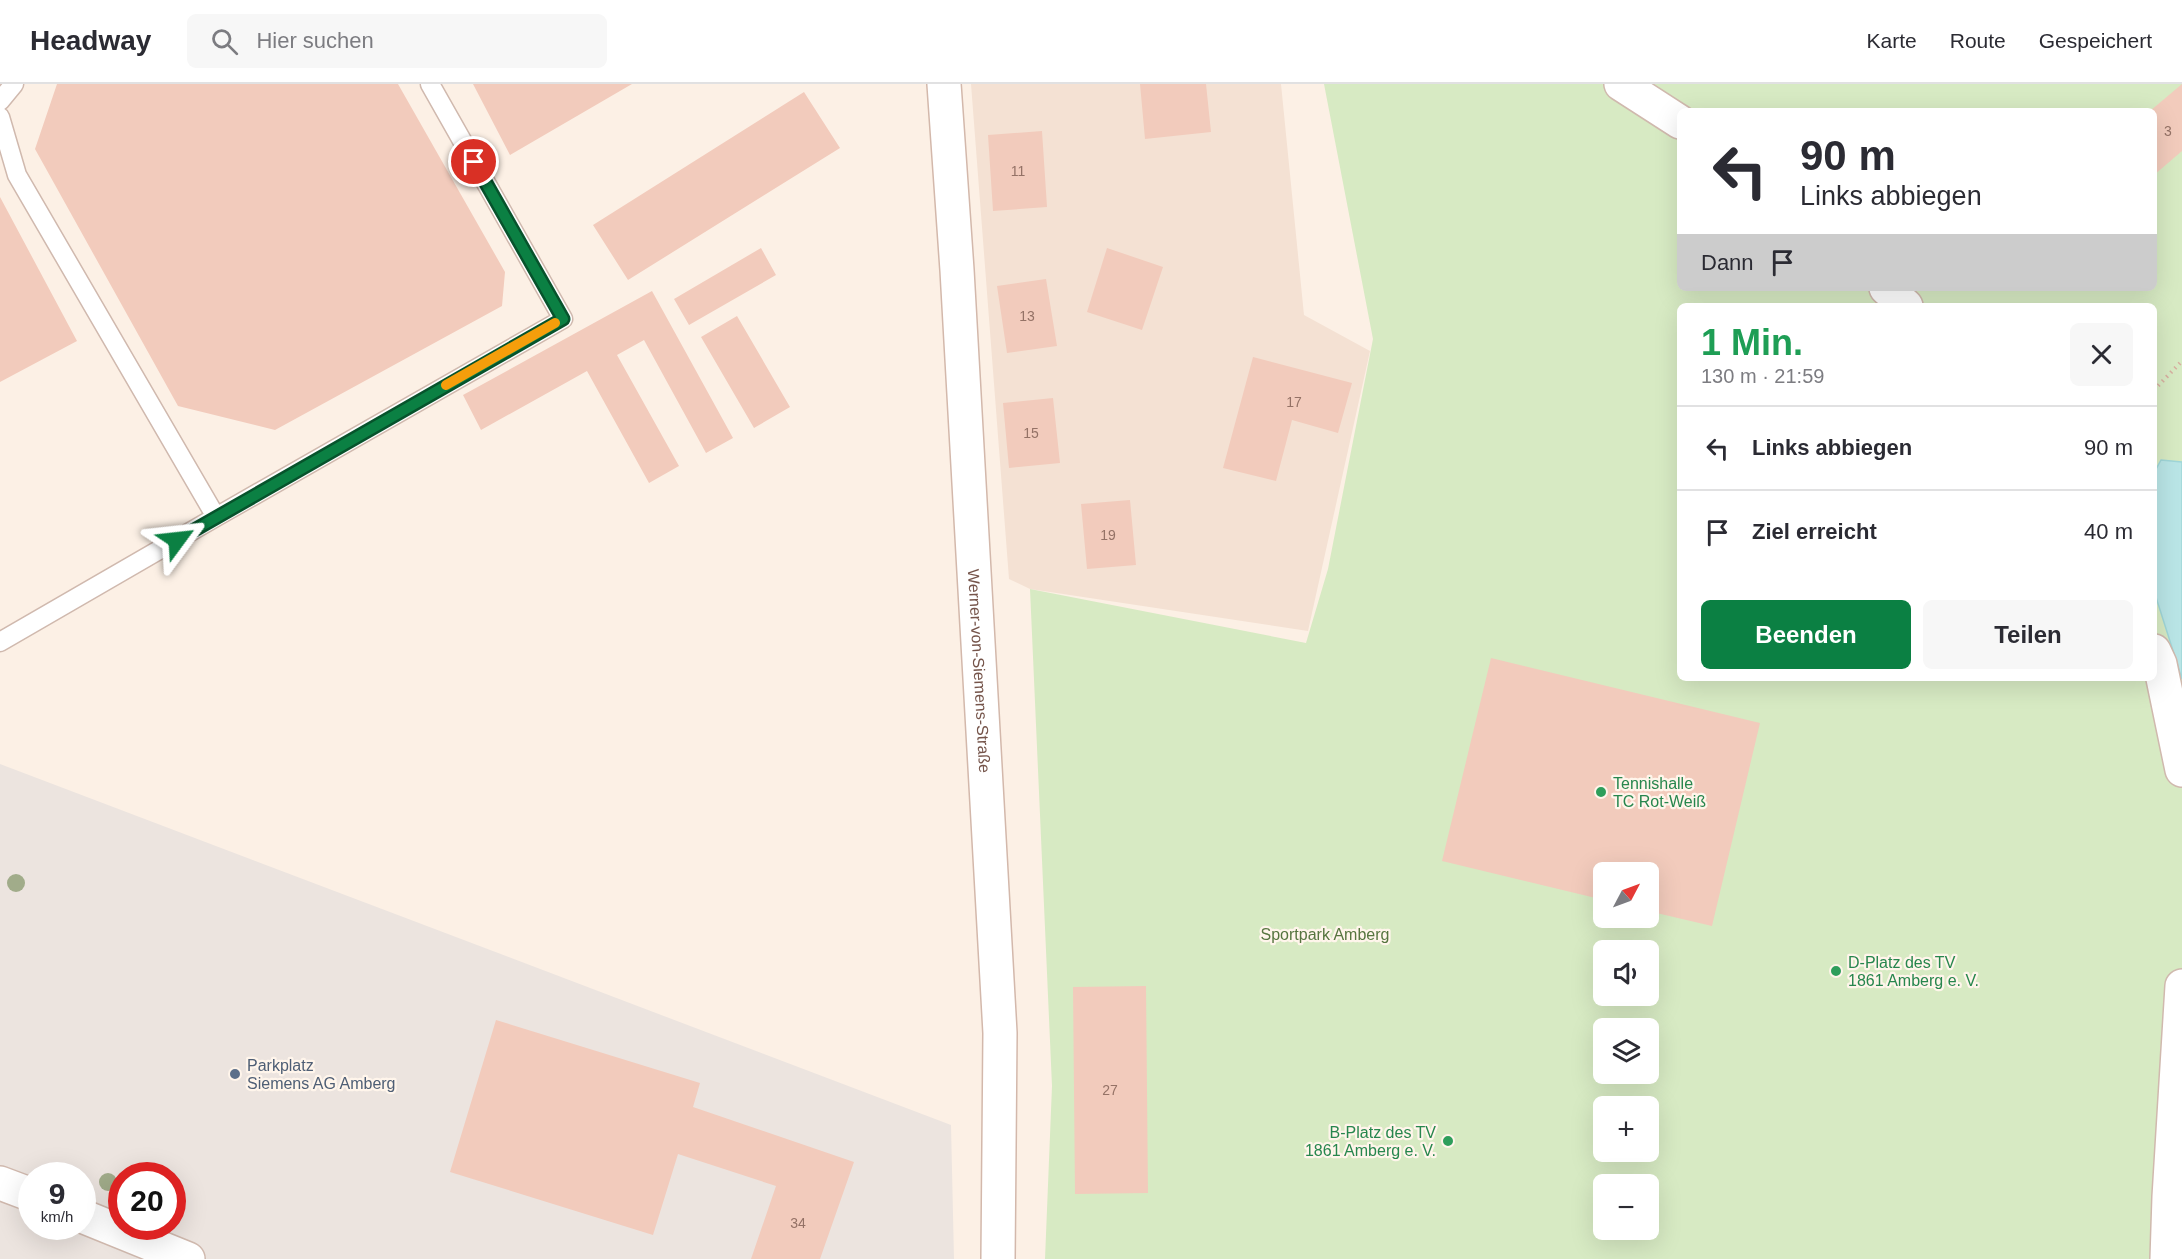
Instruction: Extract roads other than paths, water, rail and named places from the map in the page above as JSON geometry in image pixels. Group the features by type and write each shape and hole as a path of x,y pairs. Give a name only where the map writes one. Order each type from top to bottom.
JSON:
{"main road":[{"name":"Werner-von-Siemens-Straße","path":"944,84 1000,1033 998,1259"},
{"path":"1621,84 1677,120"},
{"path":"1889,291 1903,303"},
{"path":"2157,658 2182,770"},
{"path":"2167,1259 2182,986"},
{"path":"0,1183 18,1190"},
{"path":"96,1222 188,1259"}],"lane":[{"path":"0,101 14,84"},
{"path":"0,642 563,319 430,84"},
{"path":"0,117 17,175 216,517"}],"water":[{"path":"2161,460 2182,462 2182,679 2157,600 2157,467"}],"place":[{"name":"Tennishalle TC Rot-Weiß","path":"1601,792"},
{"name":"D-Platz des TV 1861 Amberg e. V.","path":"1836,971"},
{"name":"Parkplatz Siemens AG Amberg","path":"235,1074"},
{"name":"B-Platz des TV 1861 Amberg e. V.","path":"1448,1141"}],"park label":[{"name":"Sportpark Amberg","path":"1325,934"}]}
